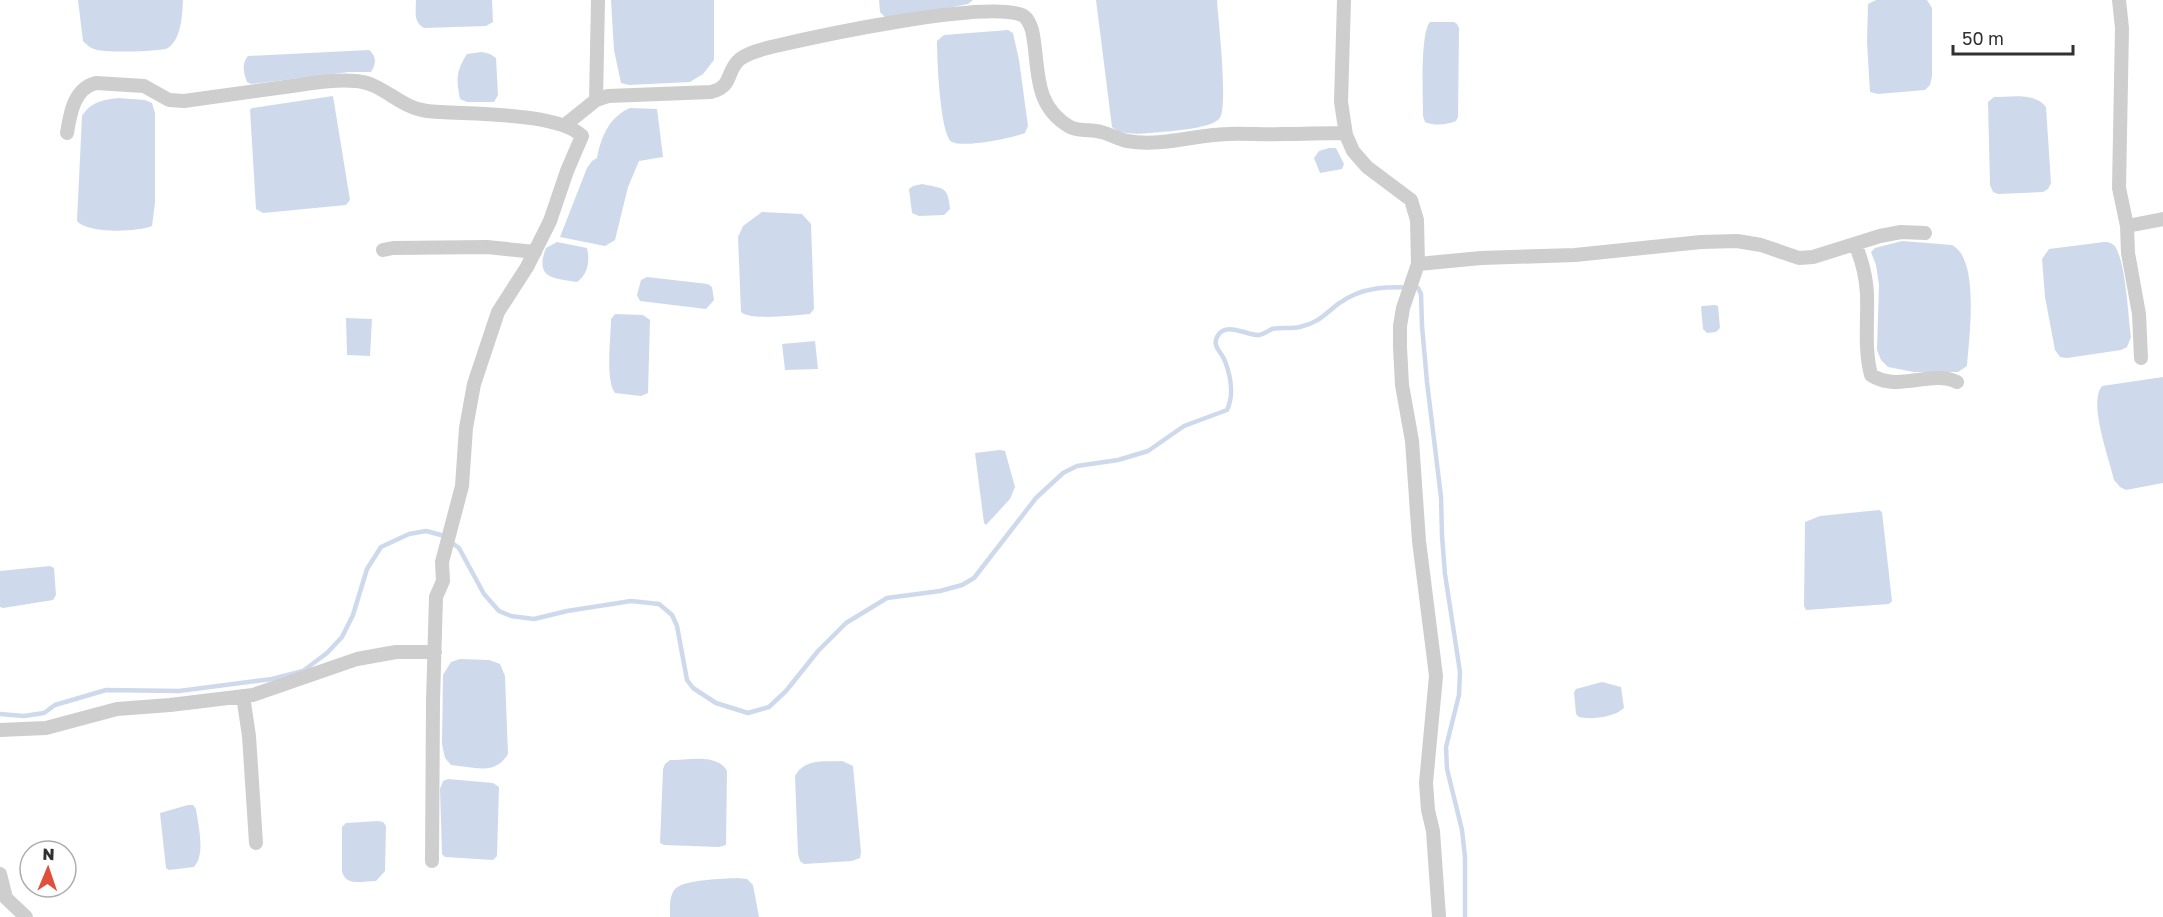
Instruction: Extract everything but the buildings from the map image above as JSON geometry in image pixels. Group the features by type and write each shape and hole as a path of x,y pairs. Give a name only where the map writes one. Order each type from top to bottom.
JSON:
{"street":[{"path":"596,100 598,0"},
{"path":"1344,0 1341,102 1345,133 1353,151 1367,166 1411,200 1417,220 1416,270 1407,293 1400,326 1401,366 1412,441 1419,541 1435,666 1434,706 1428,746 1426,791 1434,831 1439,917"},
{"path":"2121,1 2119,188 2127,226 2128,253 2139,314 2141,357"},
{"path":"566,125 596,100 617,94 721,90 727,85 735,64 751,52 916,18 987,10 1010,11 1028,19 1032,30 1037,79 1044,97 1054,114 1069,126 1080,131 1101,132 1114,138 1141,142 1162,142 1227,134 1345,133"},
{"path":"67,133 70,111 89,84 144,86 169,99 184,100 311,84 356,81 368,82 407,105 424,111 492,114 566,125 582,136 535,252 498,312 474,384 466,428 462,486 442,562 443,581 436,597 432,861"},
{"path":"2127,226 2163,219"},
{"path":"1416,270 1481,258 1575,255 1728,241 1761,245 1799,258 1813,257 1880,236 1901,232 1925,232"},
{"path":"1855,244 1864,266 1867,294 1867,344 1872,375 1878,379 1897,383 1949,378 1957,382"},
{"path":"383,250 487,247 535,252"},
{"path":"0,730 46,728 117,709 243,696 357,658 396,652 435,652"},
{"path":"243,696 249,736 256,843"},
{"path":"0,874 6,898 26,917"}],"water":[{"path":"78,0 183,0 179,32 173,44 163,49 119,51 94,49 83,41"},
{"path":"416,0 492,0 493,22 486,26 424,28 417,20"},
{"path":"611,0 714,0 714,60 703,74 690,82 629,85 621,83 614,50"},
{"path":"879,0 973,0 968,4 892,19 886,18 880,12"},
{"path":"1096,0 1217,0 1223,82 1222,112 1219,119 1201,127 1149,133 1122,132 1112,127"},
{"path":"1876,0 1927,0 1932,8 1932,76 1930,85 1925,90 1878,94 1870,92 1867,42 1868,4"},
{"path":"1430,22 1454,22 1459,28 1458,117 1456,121 1445,124 1425,122 1423,116 1423,52"},
{"path":"1008,30 1013,33 1019,60 1028,126 1025,133 977,143 952,142 948,136 942,111 937,41 944,35"},
{"path":"369,50 375,61 371,72 349,72 251,84 247,82 244,72 244,62 248,56"},
{"path":"482,52 496,58 498,95 494,102 467,102 460,99 459,70 467,54"},
{"path":"333,96 350,200 346,205 263,213 256,209 250,110"},
{"path":"1994,97 2029,97 2036,99 2046,107 2051,183 2043,192 1998,194 1993,192 1990,185 1988,102"},
{"path":"118,98 145,100 152,103 155,113 155,203 152,226 125,230 102,230 91,228 77,221 82,116 97,102"},
{"path":"630,108 657,109 663,157 639,161 628,187 615,240 605,246 560,237 587,168 597,158 607,128 611,122"},
{"path":"1336,148 1344,164 1342,169 1320,173 1314,158 1319,151"},
{"path":"922,184 943,189 946,192 950,209 944,215 919,216 912,213 909,189"},
{"path":"762,212 802,214 811,224 814,309 810,314 763,317 746,315 741,312 738,237 743,226"},
{"path":"1902,241 1952,245 1961,253 1970,282 1971,300 1967,366 1958,372 1914,372 1888,367 1881,360 1877,350 1879,285 1871,252 1875,248"},
{"path":"557,242 587,248 587,267 584,275 577,282 554,278 544,271 543,258 546,248"},
{"path":"2104,242 2114,245 2119,256 2131,337 2127,347 2121,350 2060,357 2055,350 2045,297 2042,259 2049,249"},
{"path":"647,277 708,284 712,287 714,300 706,309 640,301 637,295 641,280"},
{"path":"1718,306 1720,328 1716,332 1707,333 1703,329 1701,307"},
{"path":"615,314 643,315 650,320 648,393 641,396 615,393 612,387 609,369 611,319"},
{"path":"346,318 372,319 370,356 347,355"},
{"path":"815,341 818,369 785,370 782,344"},
{"path":"2163,377 2163,483 2126,490 2114,480 2098,417 2098,394 2102,386"},
{"path":"1005,451 1015,487 1010,499 986,525 975,453"},
{"path":"1879,510 1882,512 1892,601 1889,604 1806,610 1804,606 1805,522 1820,516"},
{"path":"50,566 54,568 56,595 53,600 0,607 0,571"},
{"path":"460,659 489,660 500,664 505,676 508,754 503,761 490,768 451,765 445,758 442,744 443,675 451,662"},
{"path":"1602,682 1621,687 1624,708 1615,714 1603,717 1579,717 1576,714 1574,692 1576,689"},
{"path":"670,760 709,760 722,765 727,771 726,845 719,847 660,843 663,769"},
{"path":"822,761 842,761 853,766 860,858 852,861 804,864 800,861 798,854 795,776 804,766 810,764"},
{"path":"448,779 493,783 499,787 497,856 493,860 445,857 442,854 440,789 443,781"},
{"path":"193,805 196,809 200,855 194,867 169,870 166,868 160,813"},
{"path":"383,822 386,826 385,871 376,881 351,881 344,876 342,871 342,827 346,823"},
{"path":"747,879 753,885 759,917 670,917 672,895 680,886 704,880"}],"waterway":[{"path":"0,714 24,716 44,713 55,705 106,690 179,691 272,679 303,671 327,653 342,637 353,615 367,569 381,547 409,534 426,531 441,535 459,548 484,594 499,611 511,616 534,619 567,611 631,601 659,604 672,615 677,626 687,680 693,688 716,703 748,713 769,707 846,623 887,598 940,591 962,585 974,578 1036,498 1063,473 1077,466 1118,460 1148,451 1184,426 1227,410 1231,386 1229,373 1216,344 1221,332 1231,329 1259,335 1272,329 1300,327 1316,321 1347,298 1366,290 1387,287 1418,288 1421,294 1427,382 1441,497 1445,574 1460,672 1459,695 1446,747 1447,769 1462,830 1465,857 1465,917"}]}
